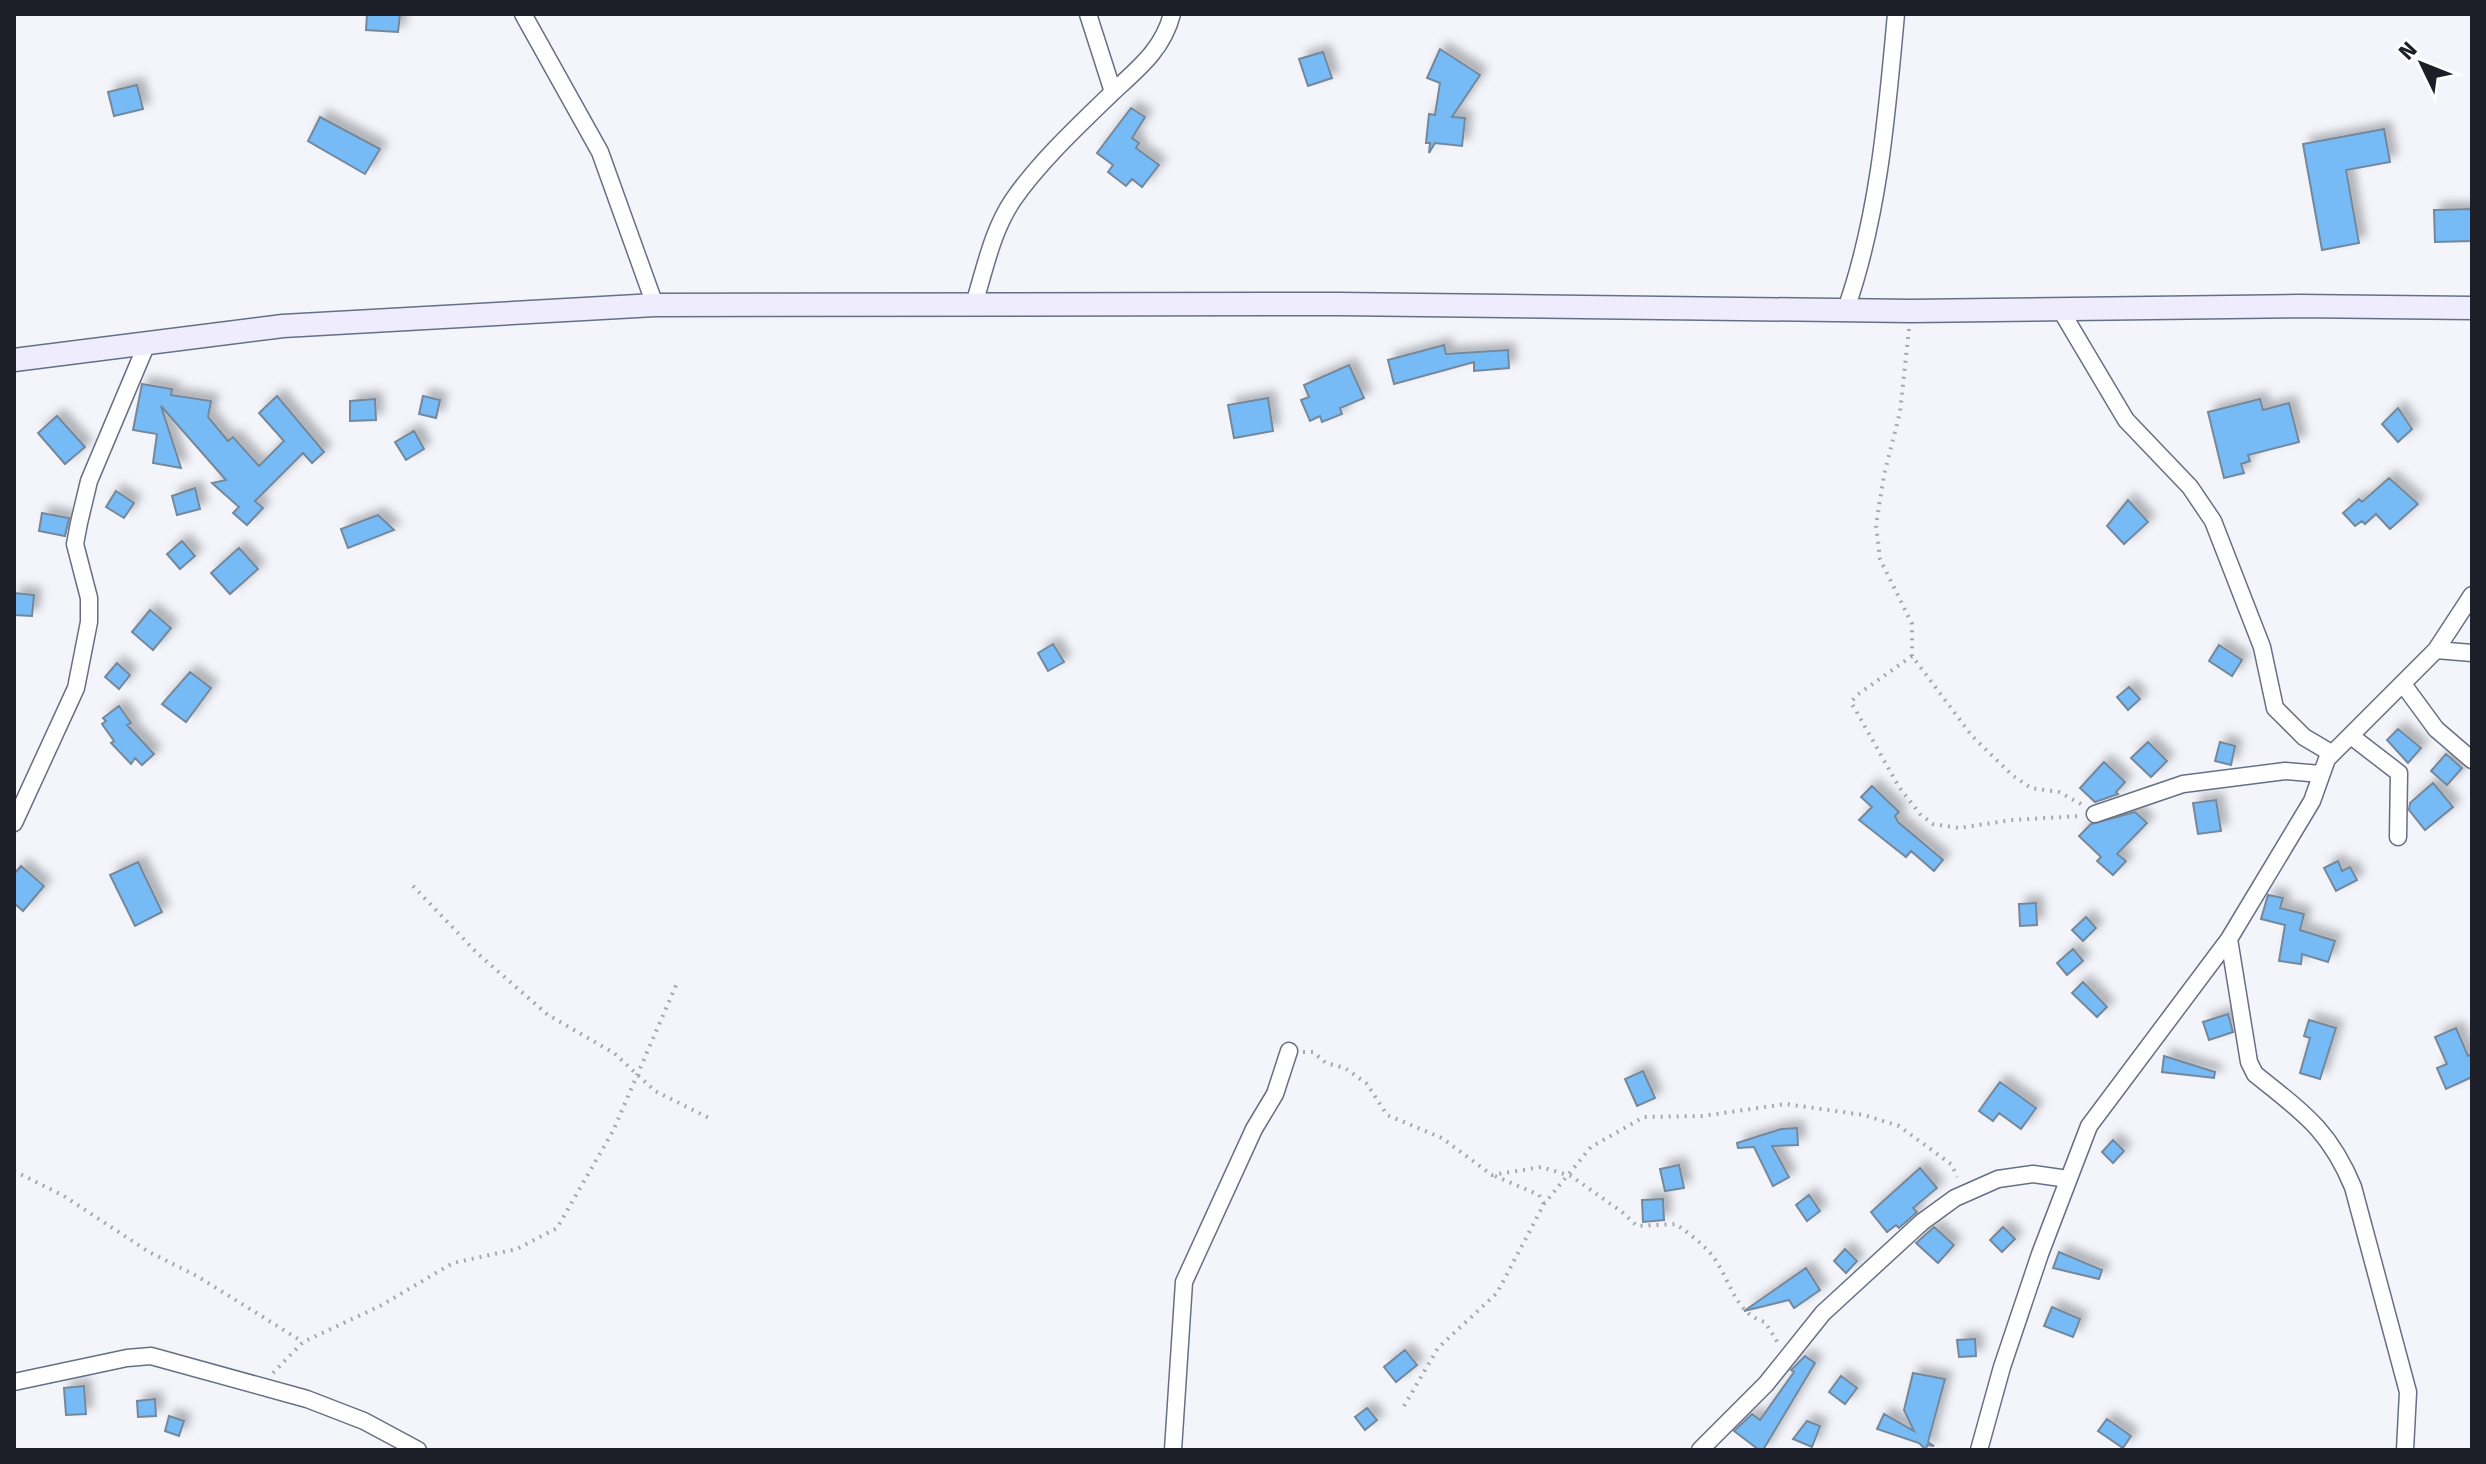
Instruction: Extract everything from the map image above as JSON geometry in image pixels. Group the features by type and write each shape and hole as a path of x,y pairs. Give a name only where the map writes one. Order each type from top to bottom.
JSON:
{"main road":[{"path":"14,360 148,341 421,316 655,305 974,304 1911,311 2472,308"}],"street":[{"path":"523,14 600,152 655,305"},
{"path":"1088,14 1113,92"},
{"path":"974,304 997,229 1013,200 1113,92 1151,57 1168,28 1172,14"},
{"path":"1846,309 1863,261 1888,104 1896,14"},
{"path":"2060,309 2126,420 2190,487 2213,521 2262,647 2275,708 2304,737 2331,753"},
{"path":"14,823 76,688 89,622 89,598 75,544 79,523 89,481 148,341"},
{"path":"1979,1450 2006,1353 2089,1126 2229,939 2312,801 2331,753 2436,650 2472,595"},
{"path":"2436,650 2472,653"},
{"path":"2403,684 2436,729 2472,760"},
{"path":"2351,736 2397,770 2398,837"},
{"path":"2095,814 2183,784 2285,771 2321,774"},
{"path":"2229,939 2249,1062 2255,1074 2325,1133 2353,1187 2408,1392 2405,1450"},
{"path":"1173,1450 1184,1282 1254,1129 1275,1094 1289,1051"},
{"path":"1700,1450 1766,1384 1823,1313 1911,1232 1964,1194 1998,1179 2033,1174 2068,1179"},
{"path":"14,1382 127,1358 151,1356 307,1399 364,1421 418,1450"}],"path":[{"path":"1911,311 1900,412 1876,525 1880,559 1912,624 1912,656 1972,736 2012,775 2031,788 2059,792 2095,814"},
{"path":"1912,656 1851,702 1899,787 1926,821 1959,828 2095,814"},
{"path":"413,886 512,985 548,1015 614,1053 655,1091 713,1120"},
{"path":"260,1386 303,1342 380,1306 453,1263 517,1249 557,1228 613,1131 677,983"},
{"path":"1289,1051 1313,1052 1326,1063 1345,1068 1367,1084 1387,1115 1442,1138 1492,1175 1539,1195 1544,1204"},
{"path":"1404,1406 1438,1348 1497,1293 1544,1204 1571,1176 1591,1147 1644,1117 1702,1116 1786,1104 1864,1115 1899,1126 1952,1165 1964,1194"},
{"path":"1492,1175 1541,1167 1571,1176 1637,1226 1676,1224 1709,1251 1750,1318 1765,1322 1788,1355"},
{"path":"14,1171 64,1196 149,1252 197,1276 303,1342"}],"building":[{"path":"367,14 400,14 398,32 366,30"},
{"path":"1440,49 1480,75 1452,117 1465,118 1462,146 1435,143 1429,153 1430,143 1426,143 1429,114 1435,115 1440,83 1427,78"},
{"path":"1323,52 1332,78 1308,86 1299,59"},
{"path":"137,85 143,109 114,116 108,92"},
{"path":"1131,108 1145,117 1132,138 1139,143 1136,148 1159,165 1142,187 1132,179 1126,186 1108,172 1113,165 1097,153"},
{"path":"320,117 380,149 365,174 308,141"},
{"path":"2384,129 2390,162 2346,170 2359,243 2322,250 2303,144"},
{"path":"2472,209 2472,241 2435,242 2434,210"},
{"path":"1444,345 1446,354 1508,350 1509,368 1474,371 1474,362 1394,384 1388,360"},
{"path":"1349,365 1364,398 1340,408 1342,414 1322,422 1320,416 1310,421 1301,400 1309,397 1304,385"},
{"path":"142,384 172,389 171,395 211,401 208,417 228,441 233,437 259,466 284,441 259,413 277,396 324,452 312,463 303,453 255,501 263,508 247,525 233,513 239,507 212,483 226,480 161,406 181,468 153,463 157,434 133,430"},
{"path":"423,396 440,400 436,418 419,414"},
{"path":"1268,398 1273,431 1234,438 1228,405"},
{"path":"375,399 376,420 350,421 350,401"},
{"path":"2260,399 2263,410 2289,403 2299,442 2248,455 2250,461 2241,464 2244,473 2224,478 2208,412"},
{"path":"2398,408 2412,429 2398,442 2382,424"},
{"path":"57,416 85,447 65,464 38,433"},
{"path":"414,431 424,449 406,460 395,442"},
{"path":"2389,478 2418,504 2390,529 2376,514 2365,524 2362,521 2355,526 2343,513 2359,499 2362,502"},
{"path":"195,488 200,509 177,515 172,496"},
{"path":"116,491 134,503 124,518 106,507"},
{"path":"2128,500 2148,522 2124,544 2107,526"},
{"path":"42,513 69,518 65,536 39,531"},
{"path":"378,515 394,530 348,548 341,529"},
{"path":"182,541 195,556 180,569 167,554"},
{"path":"239,548 258,569 230,594 211,573"},
{"path":"14,593 34,595 32,616 14,615"},
{"path":"150,610 171,628 153,650 132,632"},
{"path":"1053,644 1064,662 1048,671 1038,653"},
{"path":"2219,645 2242,660 2232,676 2209,661"},
{"path":"117,663 130,675 119,689 105,677"},
{"path":"190,672 211,688 186,722 162,704"},
{"path":"2129,687 2140,699 2128,710 2117,697"},
{"path":"119,706 131,723 127,725 154,754 142,765 135,758 131,764 111,743 114,741 102,724 106,721 103,718"},
{"path":"2398,729 2421,748 2408,763 2387,740"},
{"path":"2148,742 2167,761 2151,777 2131,758"},
{"path":"2220,742 2235,746 2231,765 2215,761"},
{"path":"2446,754 2462,768 2447,785 2431,771"},
{"path":"2104,762 2125,782 2116,792 2118,794 2095,802 2080,788"},
{"path":"2433,783 2453,807 2425,830 2409,810 2410,803"},
{"path":"1872,786 1899,812 1895,816 1898,822 1943,860 1934,871 1911,851 1906,857 1859,820 1872,807 1861,797"},
{"path":"2216,800 2221,831 2198,834 2193,803"},
{"path":"2135,812 2147,823 2117,854 2126,861 2113,875 2097,861 2101,857 2079,836 2091,824"},
{"path":"2338,861 2342,871 2350,867 2357,880 2336,891 2324,868"},
{"path":"138,862 162,912 135,926 110,875"},
{"path":"21,866 44,886 23,911 14,903 14,874"},
{"path":"2268,895 2283,898 2280,908 2304,914 2300,930 2335,941 2328,962 2302,954 2301,964 2279,961 2285,925 2261,919"},
{"path":"2036,903 2037,925 2020,926 2019,904"},
{"path":"2086,917 2096,928 2083,941 2072,930"},
{"path":"2073,949 2083,961 2067,975 2057,963"},
{"path":"2083,982 2107,1007 2097,1017 2072,993"},
{"path":"2228,1014 2233,1032 2209,1040 2203,1022"},
{"path":"2309,1020 2336,1028 2320,1079 2300,1073 2310,1038 2304,1036"},
{"path":"2456,1028 2468,1056 2472,1054 2472,1077 2446,1089 2437,1068 2447,1064 2435,1037"},
{"path":"2164,1056 2215,1072 2214,1078 2162,1072"},
{"path":"1643,1071 1655,1098 1637,1106 1625,1079"},
{"path":"2000,1082 2036,1108 2021,1129 1999,1113 1993,1121 1979,1111"},
{"path":"1797,1128 1798,1145 1772,1146 1789,1177 1773,1186 1754,1147 1738,1148 1737,1143 1781,1129"},
{"path":"2113,1140 2124,1151 2113,1163 2102,1152"},
{"path":"1679,1165 1684,1188 1665,1191 1660,1169"},
{"path":"1920,1168 1937,1188 1913,1208 1917,1212 1899,1228 1896,1225 1887,1232 1871,1212"},
{"path":"1809,1195 1820,1211 1807,1221 1796,1205"},
{"path":"1663,1199 1664,1220 1643,1222 1642,1200"},
{"path":"1934,1227 1954,1245 1938,1263 1916,1243"},
{"path":"2003,1227 2015,1239 2002,1252 1990,1240"},
{"path":"1845,1249 1857,1261 1846,1273 1834,1261"},
{"path":"2059,1252 2102,1270 2099,1279 2053,1268"},
{"path":"1806,1268 1820,1290 1794,1308 1789,1300 1744,1311"},
{"path":"2052,1307 2080,1319 2073,1337 2044,1326"},
{"path":"1975,1339 1976,1356 1959,1357 1957,1340"},
{"path":"1405,1350 1417,1365 1396,1382 1384,1367"},
{"path":"1805,1356 1815,1363 1763,1450 1759,1450 1734,1431 1752,1414 1760,1420 1794,1372 1791,1370"},
{"path":"1913,1373 1945,1379 1928,1442 1934,1446 1927,1445 1926,1450 1919,1443 1877,1429 1884,1414 1914,1431 1904,1410"},
{"path":"1841,1376 1857,1388 1845,1404 1829,1392"},
{"path":"84,1386 86,1414 66,1415 64,1388"},
{"path":"155,1399 156,1416 138,1417 137,1401"},
{"path":"1367,1408 1377,1420 1365,1430 1355,1417"},
{"path":"169,1416 184,1421 179,1436 165,1431"},
{"path":"2107,1419 2131,1436 2123,1448 2098,1431"},
{"path":"1807,1421 1820,1426 1812,1447 1793,1439"}]}
